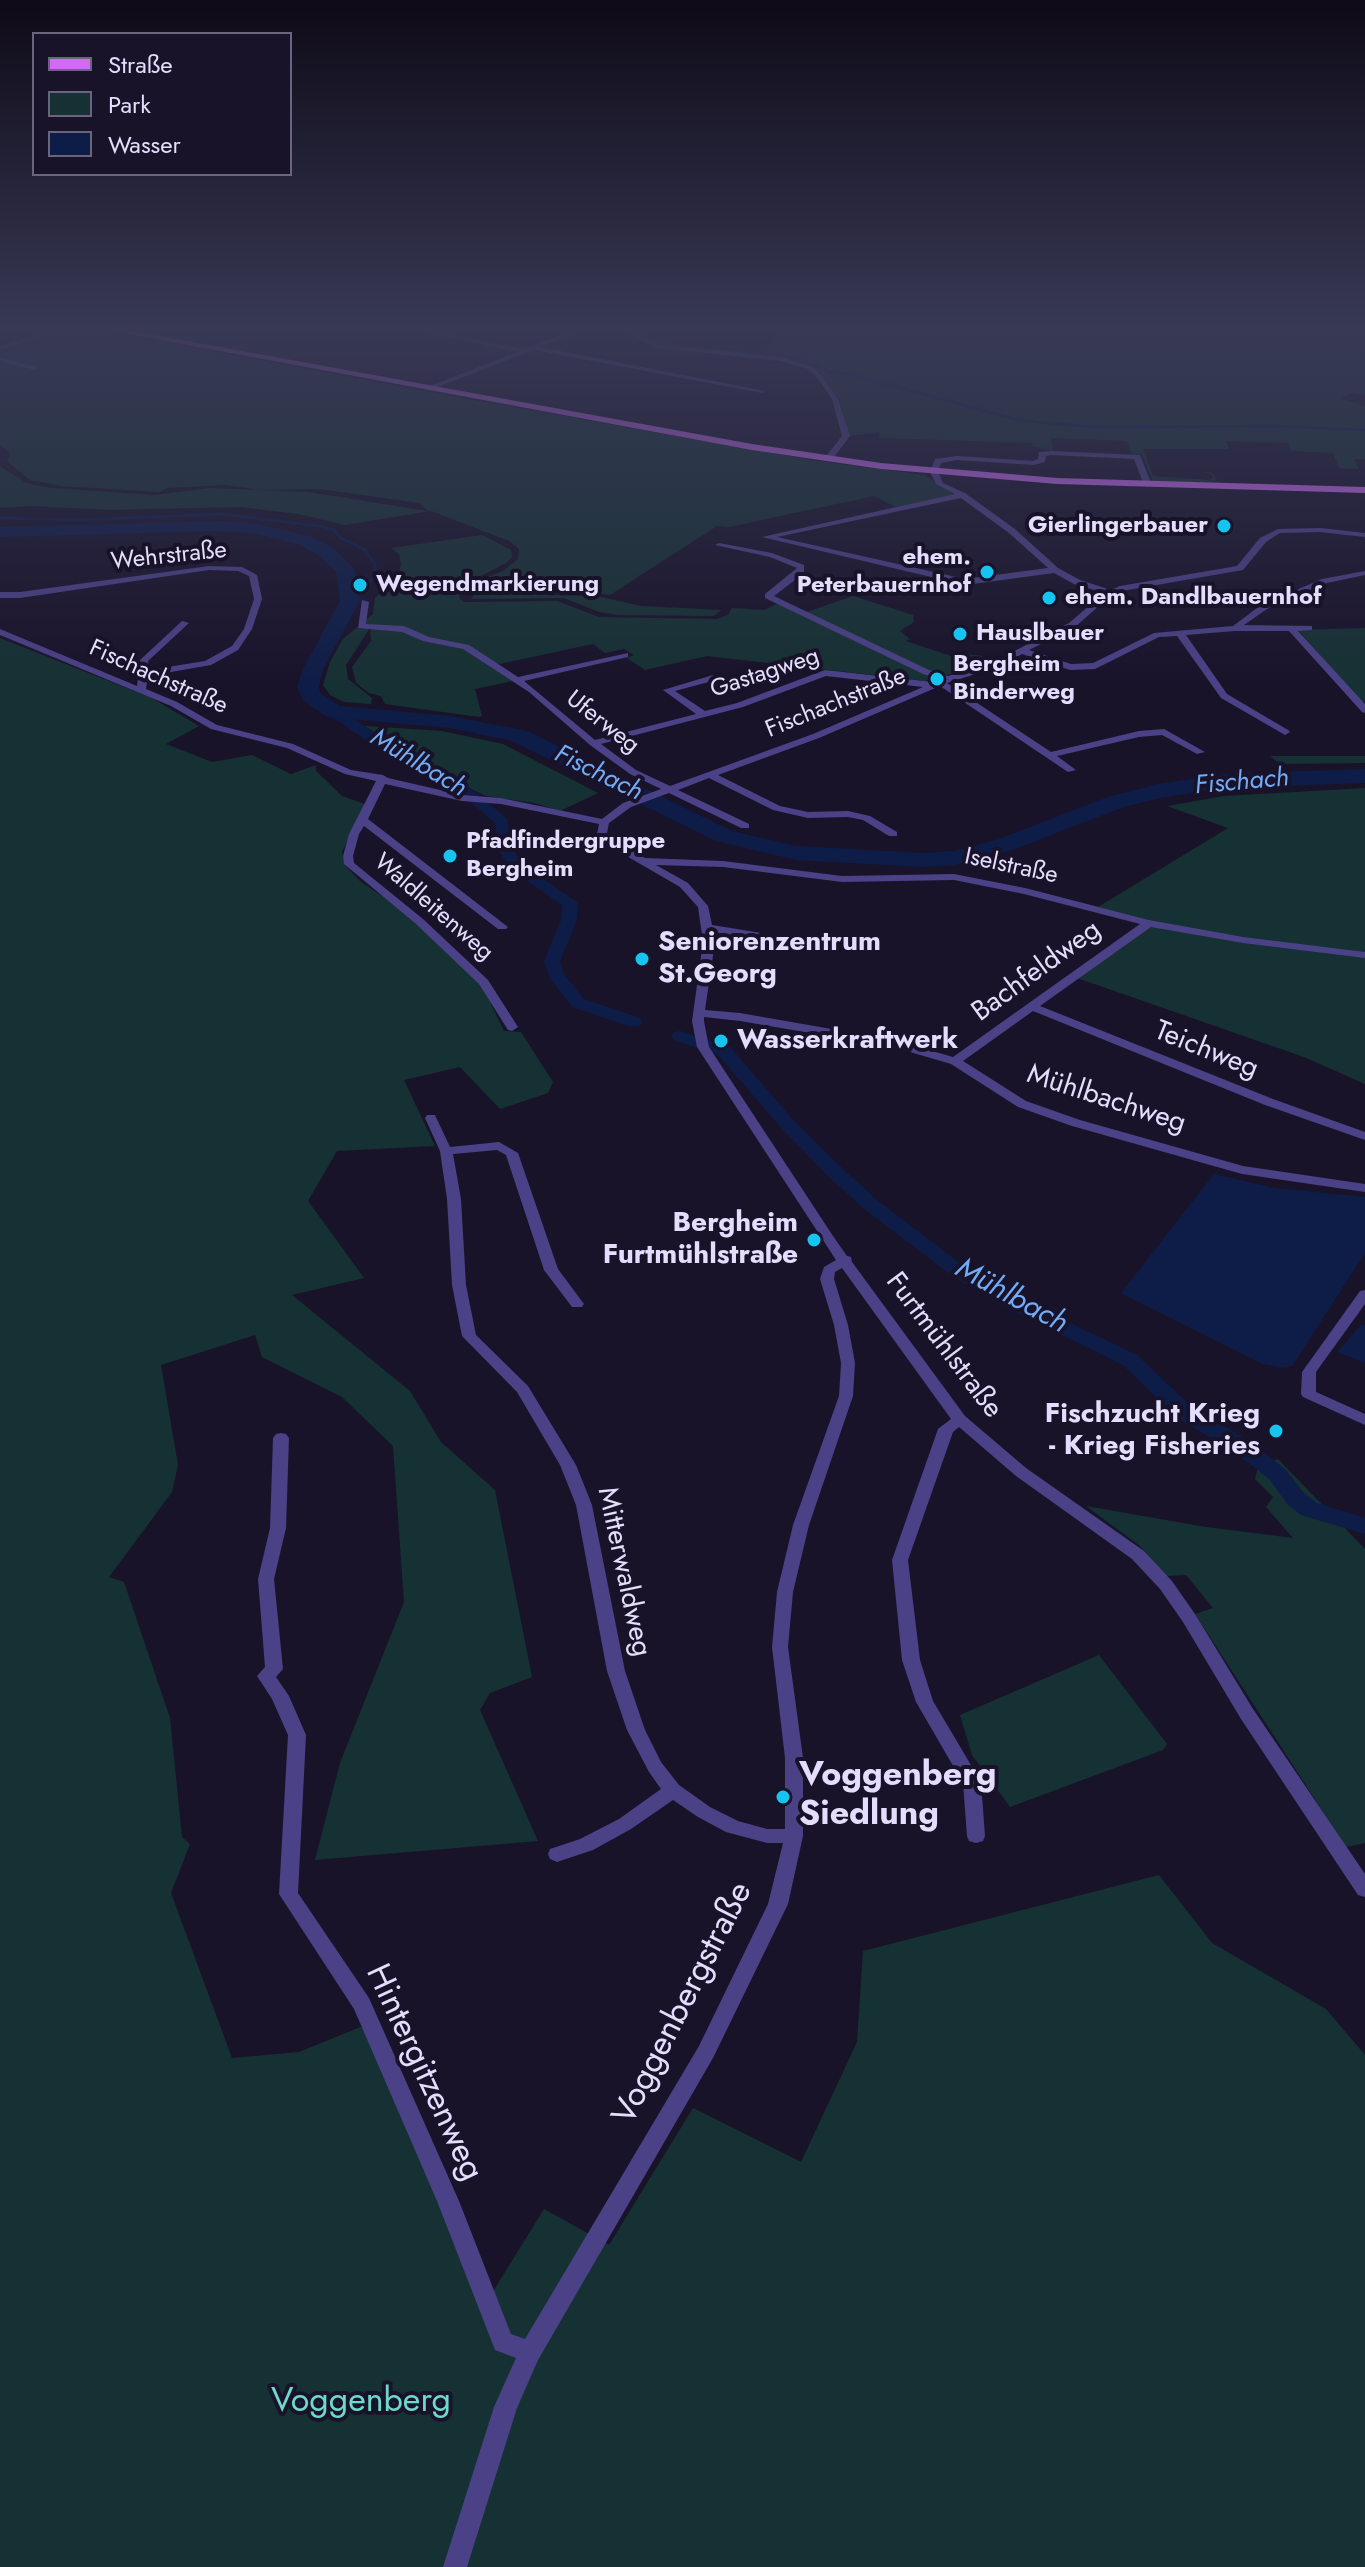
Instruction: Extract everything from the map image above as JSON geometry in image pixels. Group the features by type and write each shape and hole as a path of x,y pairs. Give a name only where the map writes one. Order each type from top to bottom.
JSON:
{"main road":[{"path":"758,446 934,472 1148,485 1365,490"}],"street":[{"path":"831,459 840,446"},
{"path":"1112,593 1077,582 1055,570 1023,540 962,495 940,484 934,472 938,461 947,458 1034,463 1042,460 1042,454 1051,453 1137,457 1148,485"},
{"path":"962,495 766,537 965,582 1055,570"},
{"name":"Fischachstraße","path":"0,632 174,704 214,727 290,746 348,772 462,798 486,799 604,822 632,803 816,736 941,682 992,666 1072,625 1112,593 1240,568 1263,540 1278,531 1320,530 1365,535"},
{"path":"719,545 772,555 801,567 801,571 768,596 926,672 1071,770"},
{"name":"Wehrstraße","path":"0,595 20,595 209,568 253,575 258,599 248,629 238,644 208,663 144,674"},
{"path":"1235,628 1264,607 1310,587 1365,573"},
{"name":"Uferweg","path":"365,602 361,626 404,629 426,639 466,647 516,680 633,772 668,790"},
{"path":"141,692 144,660 185,623"},
{"path":"1022,651 1070,667 1095,666 1139,642 1179,632 1309,628"},
{"path":"1292,629 1365,710"},
{"path":"1179,632 1224,696 1285,732"},
{"name":"Uferweg","path":"516,680 625,655"},
{"name":"Gastagweg","path":"593,743 740,705 825,673 941,682"},
{"name":"Gastagweg","path":"703,714 668,690 713,678"},
{"path":"1050,755 1139,734 1164,732 1200,752"},
{"path":"710,775 777,808 808,815 848,814 866,818 893,834"},
{"name":"Waldleitenweg","path":"383,778 354,834 349,864 419,921 484,982 512,1027"},
{"path":"668,790 745,826"},
{"name":"Waldleitenweg","path":"363,820 502,927"},
{"name":"Furtmühlstraße","path":"604,822 602,834 615,845 684,885 703,906 709,942 699,1013 701,1040 827,1238 960,1420 1021,1472 1138,1555 1166,1585 1247,1714 1365,1889"},
{"name":"Iselstraße","path":"645,861 723,864 842,879 954,877 1025,891 1149,923 1243,940 1365,955"},
{"name":"Bachfeldweg","path":"955,1061 1149,923"},
{"path":"707,928 786,940"},
{"name":"Teichweg","path":"1031,1006 1269,1102 1365,1136"},
{"name":"Mühlbachweg","path":"699,1013 856,1037 955,1061 1022,1104 1076,1123 1242,1170 1365,1188"},
{"name":"Mitterwaldweg","path":"431,1118 446,1151 454,1199 459,1285 469,1336 523,1389 568,1465 584,1505 616,1671 636,1730 655,1767 673,1790 704,1812 733,1827 767,1836 794,1836"},
{"path":"446,1151 499,1146 512,1153 551,1270 577,1304"},
{"name":"Voggenbergstraße","path":"455,2567 506,2407 530,2352 706,2052 778,1904 794,1836 794,1758 780,1647 785,1592 801,1525 846,1396 848,1363 841,1325 827,1279 829,1270 846,1260"},
{"path":"1365,1294 1309,1372 1308,1394 1365,1420"},
{"path":"960,1420 946,1429 900,1560 911,1660 925,1702 972,1782 976,1836"},
{"name":"Hintergitzenweg","path":"281,1438 278,1528 266,1579 274,1669 266,1676 280,1696 297,1735 288,1894 362,2004 448,2201 503,2342 530,2352"},
{"path":"557,1854 586,1845 625,1824 673,1790"}],"green space":[{"path":"1,446 731,446 924,475 955,494 896,507 874,496 729,527 717,526 610,595 577,591 506,592 478,581 503,571 518,559 519,549 509,541 431,511 345,525 298,514 240,507 110,510 33,506 0,508 0,466 26,483 51,488 155,495 210,488 308,492 428,511 419,503 320,489 261,490 225,485 167,488 159,492 61,486 30,480 7,461 11,454"},
{"path":"1033,446 1052,446 1053,451"},
{"path":"1129,446 1228,446 1229,449 1143,449 1153,476 1213,478 1204,472 1212,473 1217,479 1211,482 1153,482 1142,454 1132,454"},
{"path":"1289,446 1365,446 1365,459 1354,459 1359,469 1339,468 1333,453 1292,451"},
{"path":"482,535 511,550 512,557 506,563 475,579 475,584 502,594 597,596 641,606 721,610 714,616 617,615 599,612 564,598 471,599 475,593 470,590 460,594 459,598 464,602 557,601 599,617 717,619 728,615 732,608 765,610 778,603 801,614 853,596 913,615 914,622 900,631 910,639 906,641 957,658 964,654 996,657 983,665 925,681 707,656 645,670 627,658 634,655 624,649 605,653 593,644 490,666 513,681 475,689 482,716 479,717 385,704 381,696 369,693 356,683 352,667 371,641 370,628 346,665 348,679 372,698 371,704 344,702 330,695 323,685 330,662 343,639 373,614 375,598 398,577 401,564 399,554 391,548"},
{"path":"1365,628 1365,702 1358,699 1298,630"},
{"name":"Voggenberg","path":"0,638 152,698 199,726 166,744 212,762 252,755 291,774 316,765 316,771 342,796 365,804 342,852 345,865 360,881 414,918 481,983 504,1031 521,1032 553,1082 548,1093 500,1109 460,1067 404,1080 435,1146 337,1151 308,1201 364,1278 292,1295 410,1391 441,1442 495,1490 532,1677 490,1693 480,1710 538,1841 315,1860 340,1763 404,1602 393,1446 342,1397 262,1357 255,1335 161,1365 178,1465 172,1492 109,1577 124,1582 170,1718 182,1837 190,1844 171,1893 232,2058 299,2052 363,2026 489,2298 544,2209 609,2245 693,2108 801,2162 857,2042 863,1951 1159,1875 1212,1943 1326,2009 1365,2055 1365,2567 0,2567"},
{"path":"365,726 442,731 503,744 598,793 560,811 534,803 486,796 433,771"},
{"path":"1270,756 1365,756 1365,763 1280,764"},
{"path":"1365,788 1365,1084 1304,1057 1077,978 1157,922 1098,907 1228,828 1167,806 1224,796"},
{"path":"1278,1459 1365,1549 1365,1843 1346,1847 1195,1614 1213,1608 1186,1575 1166,1576 1140,1546 1086,1506 1206,1527 1293,1538 1266,1507 1273,1497 1255,1479 1258,1467"},
{"path":"1099,1655 1167,1744 1163,1750 1010,1807 972,1755 960,1715"}],"water":[{"path":"1214,1174 1274,1188 1365,1197 1365,1253 1292,1366 1283,1368 1263,1364 1121,1293"},
{"path":"1361,1325 1365,1325 1365,1363 1337,1352"}],"waterway":[{"path":"0,518 78,520 222,514 319,526 334,530 341,538 365,550 375,564 375,576 350,601"},
{"name":"Fischach","path":"0,532 220,526 257,529 306,541 326,552 345,569 350,601 313,669 308,687 310,696 335,712 450,722 519,736 724,836 796,853 923,860 954,858 1004,845 1116,802 1159,791 1224,781 1365,776"},
{"name":"Mühlbach","path":"335,712 415,768 472,796 502,822 507,852 517,867 570,903 569,920 552,961 556,975 578,1003 634,1022"},
{"name":"Mühlbach","path":"680,1036 724,1051 790,1127 835,1172 870,1204 958,1271 1008,1301 1130,1360 1185,1413 1240,1445 1277,1474 1296,1499 1309,1509 1365,1526"}],"place":[{"name":"Gierlingerbauer","path":"1224,526"},
{"name":"ehem. Peterbauernhof","path":"987,572"},
{"name":"Wegendmarkierung","path":"360,585"},
{"name":"ehem. Dandlbauernhof","path":"1049,598"},
{"name":"Hauslbauer","path":"960,634"},
{"name":"Bergheim Binderweg","path":"937,679"},
{"name":"Pfadfindergruppe Bergheim","path":"450,856"},
{"name":"Seniorenzentrum St.Georg","path":"642,959"},
{"name":"Wasserkraftwerk","path":"721,1041"},
{"name":"Bergheim Furtmühlstraße","path":"814,1240"},
{"name":"Fischzucht Krieg - Krieg Fisheries","path":"1276,1431"},
{"name":"Voggenberg Siedlung","path":"783,1797"}]}
